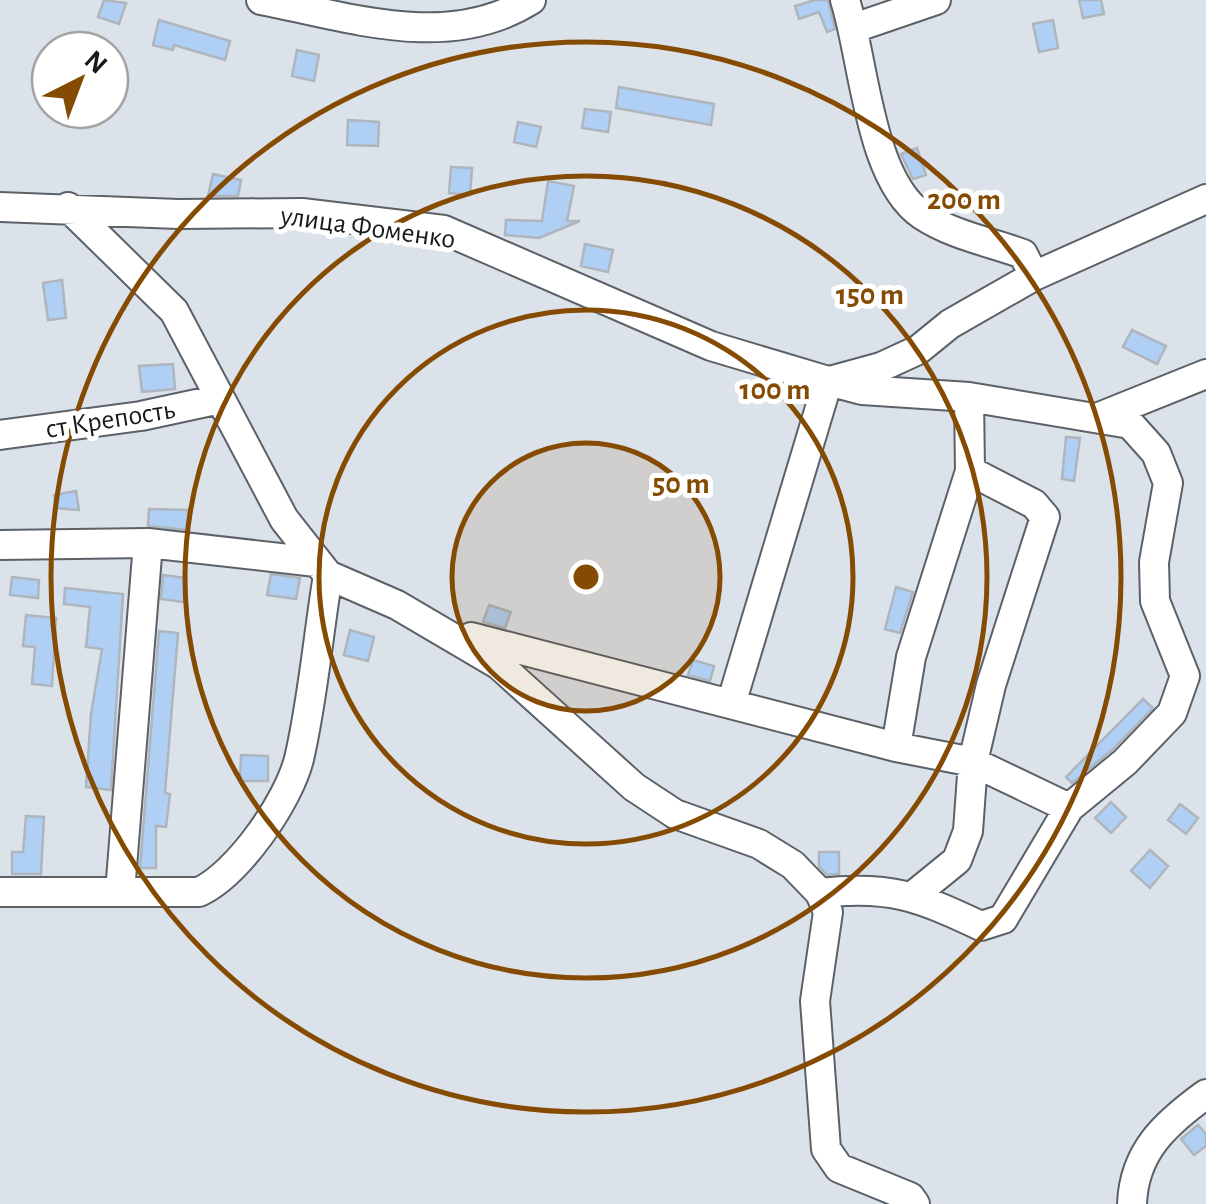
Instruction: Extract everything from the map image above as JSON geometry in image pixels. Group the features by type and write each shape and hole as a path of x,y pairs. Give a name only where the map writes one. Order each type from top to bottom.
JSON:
{"street":[{"path":"261,0 431,31 477,24 530,0"},
{"path":"845,0 884,161 896,192 921,214 952,230 1023,254 1034,276"},
{"path":"854,28 936,0"},
{"path":"731,704 828,381 881,367 918,350 950,324 1034,276 1204,198"},
{"name":"улица Фоменко","path":"0,207 178,214 302,212 444,230 710,346 828,381 862,390 969,398 1099,417"},
{"path":"0,892 199,892 222,881 248,850 298,763 322,569 284,519 174,311 68,208"},
{"path":"1099,417 1206,374"},
{"path":"896,747 911,656 970,471 969,398"},
{"name":"ст Крепость","path":"0,435 142,416 220,399"},
{"path":"820,893 850,890 914,895 981,926 1003,918 1069,808 1126,762 1172,713 1184,676 1155,601 1154,562 1168,483 1156,452 1130,424 1099,417"},
{"path":"914,895 956,860 968,830 973,762 992,685 1045,516 1034,504 970,471"},
{"path":"120,892 148,542"},
{"path":"0,545 148,542 322,569 499,664 634,787 674,814 759,844 793,865 820,893 828,912 815,1001 826,1149 839,1168 910,1198 915,1204"},
{"path":"440,629 896,747 973,762 1069,808"},
{"path":"1132,1204 1145,1151 1167,1122 1206,1094"}],"building":[{"path":"104,0 126,3 119,24 98,17"},
{"path":"828,0 835,29 827,32 819,12 799,19 795,6"},
{"path":"1079,0 1101,0 1104,14 1083,18"},
{"path":"159,20 230,41 225,60 174,45 173,50 153,45"},
{"path":"1053,20 1058,48 1039,52 1033,24"},
{"path":"297,50 319,55 314,81 292,76"},
{"path":"619,87 714,104 711,125 616,108"},
{"path":"585,109 611,112 608,132 582,128"},
{"path":"348,120 379,122 378,146 347,145"},
{"path":"518,122 541,127 536,147 514,142"},
{"path":"917,148 926,175 913,179 901,154"},
{"path":"451,167 472,168 470,195 449,193"},
{"path":"213,174 241,180 238,196 208,196"},
{"path":"548,181 574,186 567,221 580,221 539,238 505,235 506,220 542,221"},
{"path":"585,244 613,250 608,272 581,266"},
{"path":"62,280 66,318 48,320 43,283"},
{"path":"1132,330 1166,346 1157,364 1123,347"},
{"path":"173,364 175,389 142,392 139,366"},
{"path":"1066,437 1080,438 1074,481 1062,479"},
{"path":"76,491 79,510 56,508 54,495"},
{"path":"149,509 188,510 188,530 148,526"},
{"path":"271,574 300,578 296,599 267,595"},
{"path":"163,575 186,578 184,602 161,599"},
{"path":"12,577 39,580 38,598 10,595"},
{"path":"896,587 913,592 900,633 885,629"},
{"path":"65,588 123,594 111,790 86,787 91,714 102,649 86,647 90,607 64,604"},
{"path":"489,605 511,612 505,628 483,622"},
{"path":"26,615 56,618 52,686 32,684 35,647 23,646"},
{"path":"350,630 374,637 368,661 344,655"},
{"path":"159,631 178,633 165,793 170,794 166,827 156,826 156,868 140,868"},
{"path":"693,660 714,666 710,681 688,675"},
{"path":"1143,699 1153,708 1072,783 1066,777"},
{"path":"241,755 268,756 268,781 240,781"},
{"path":"1111,802 1126,817 1111,833 1095,818"},
{"path":"1180,804 1198,818 1186,834 1168,820"},
{"path":"26,816 44,817 41,874 12,874 12,852 23,852"},
{"path":"1150,850 1168,866 1150,888 1131,871"},
{"path":"819,852 839,852 839,874 827,875 819,867"},
{"path":"1198,1125 1206,1134 1206,1146 1194,1155 1181,1139"}]}
